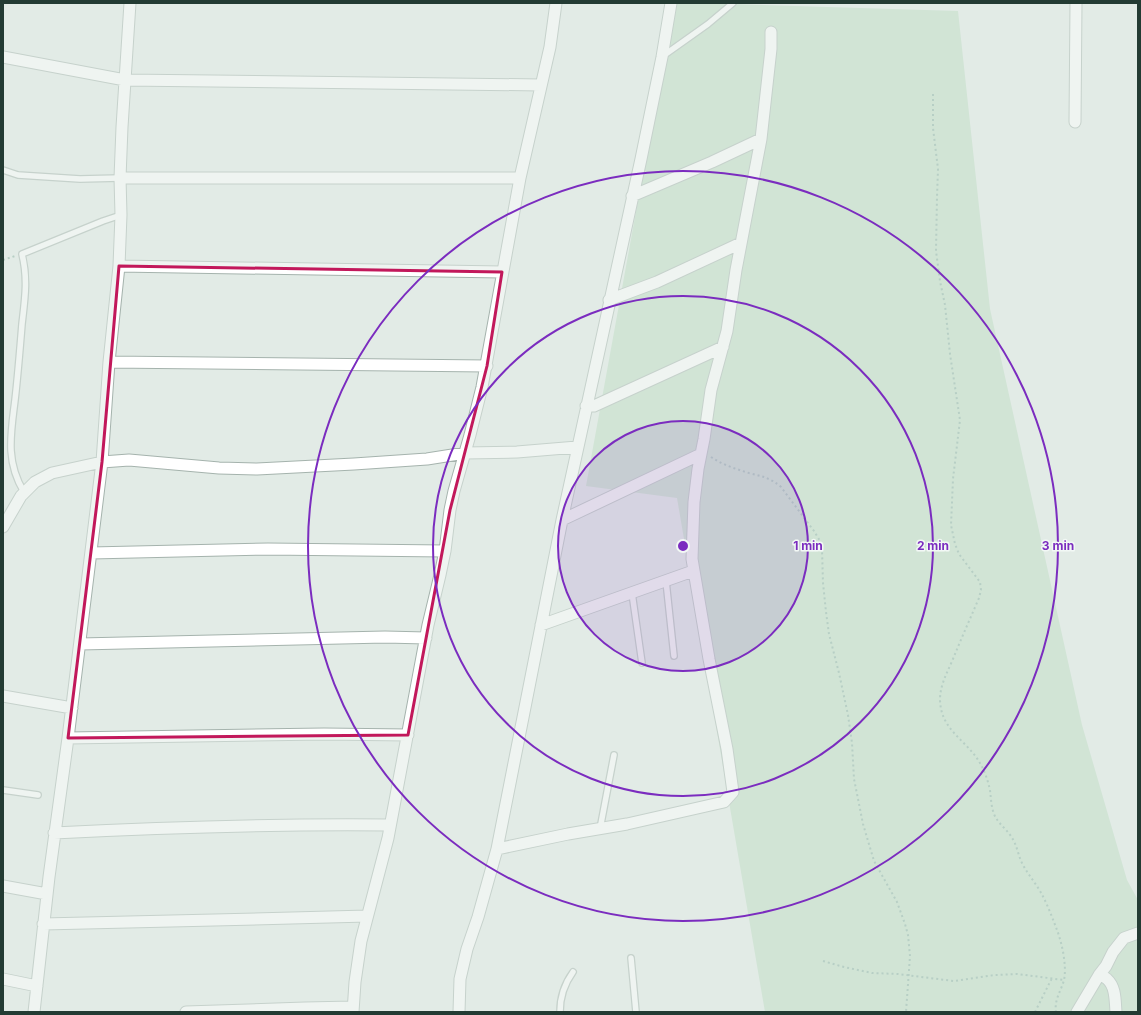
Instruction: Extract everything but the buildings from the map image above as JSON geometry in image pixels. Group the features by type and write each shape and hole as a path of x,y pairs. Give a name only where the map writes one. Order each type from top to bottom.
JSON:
{"street":[{"path":"34,1012 54,833 72,708 102,462 118,266 121,215 120,178 130,3"},
{"path":"186,1012 305,1008 353,1010 358,961 367,916 382,863 390,825 426,638 445,551 450,510 487,366 502,272 520,178 550,47 556,3"},
{"path":"459,1012 460,979 467,949 497,849 577,446 662,57 671,3"},
{"path":"1075,122 1076,3"},
{"path":"497,849 568,834 627,824 724,802 733,792 727,749 709,659 692,559 694,502 711,390 727,331 736,270 761,139 771,32"},
{"path":"3,57 125,80 541,85"},
{"path":"632,196 712,162 761,139"},
{"path":"120,178 520,178"},
{"path":"609,300 657,282 741,243"},
{"path":"118,266 502,272"},
{"path":"586,406 594,406 723,347"},
{"path":"109,362 487,366"},
{"path":"3,527 24,492 35,482 52,473 102,462 129,460 220,468 257,469 346,465 420,459 465,453 517,452 577,446"},
{"path":"562,520 701,454"},
{"path":"91,553 268,549 445,551"},
{"path":"541,625 694,571"},
{"path":"80,644 385,637 426,638"},
{"path":"3,696 72,708"},
{"path":"68,738 316,734 408,735"},
{"path":"54,833 254,825 390,825"},
{"path":"3,886 47,894"},
{"path":"44,924 367,916"},
{"path":"1077,1012 1106,966 1113,952 1124,938 1138,933"},
{"path":"1099,975 1107,978 1112,985 1115,994 1116,1012"},
{"path":"3,979 37,986"}],"lane":[{"path":"662,57 708,24 733,3"},
{"path":"3,170 18,175 80,179 120,178"},
{"path":"24,492 14,468 10,443 26,290 25,270 22,254 121,215"},
{"path":"666,581 674,656"},
{"path":"632,593 642,664"},
{"path":"599,829 614,755"},
{"path":"3,790 38,795"},
{"path":"631,958 636,1012"},
{"path":"560,1012 565,986 573,972"}],"path":[{"path":"933,94 933,128 938,169 936,251 940,281 946,305 950,354 960,420 952,479 951,525 959,554 978,579 981,590 980,598 944,680 941,692 941,708 950,729 981,764 990,788 991,803 994,814 1012,838 1022,862 1043,898 1058,930 1064,956 1064,980 1055,1005 1056,1012"},
{"path":"3,260 22,254"},
{"path":"701,454 708,455 720,463 767,478 777,483 820,541 823,556 823,583 829,634 848,716 852,743 854,779 863,824 874,861 897,902 905,924 909,946 909,976 906,1012"},
{"path":"823,961 844,967 872,972 954,981 995,975 1017,974 1064,980"},
{"path":"1035,1012 1052,978"}],"highlighted area":[{"path":"119,266 502,272 487,366 450,510 408,735 68,738 102,462"}],"green space":[{"path":"674,3 958,11 990,309 1082,725 1127,880 1138,900 1138,1012 765,1012 677,498 586,486"}]}
